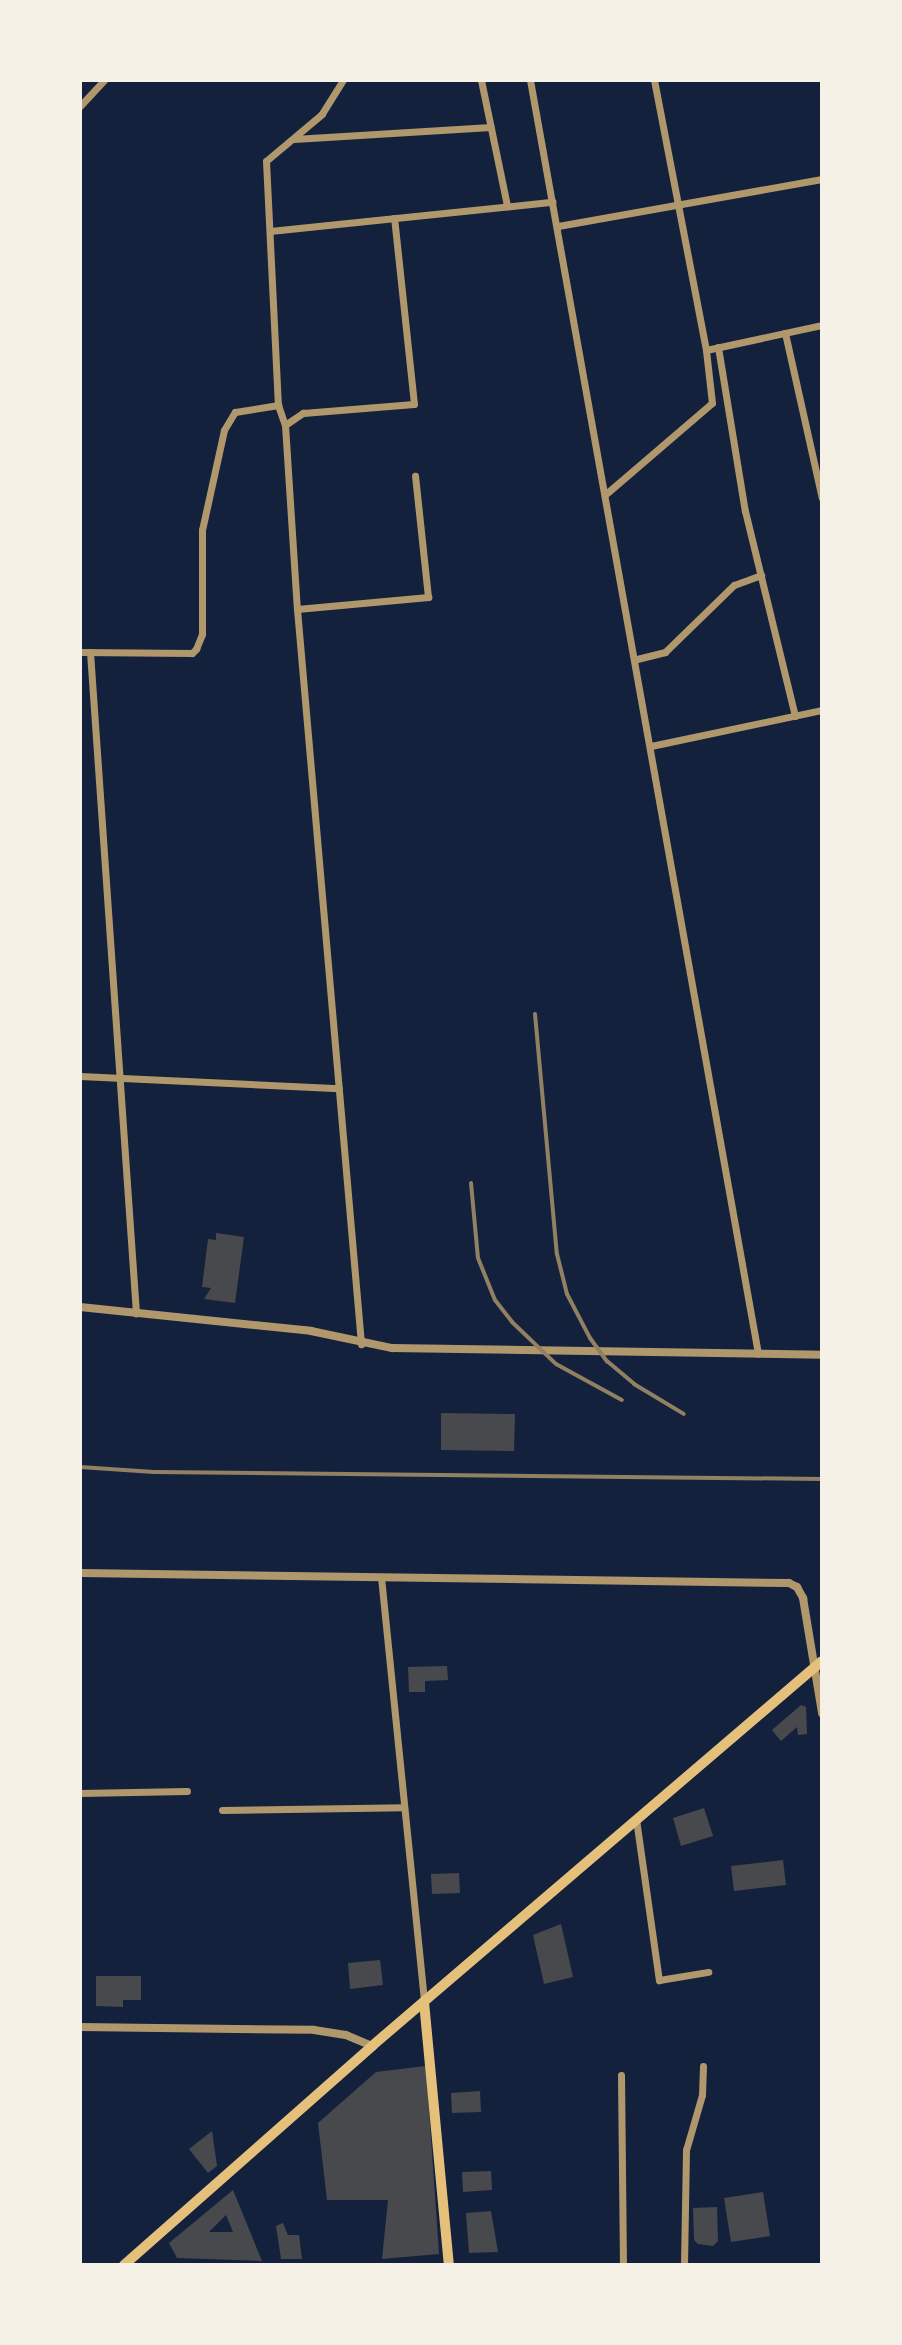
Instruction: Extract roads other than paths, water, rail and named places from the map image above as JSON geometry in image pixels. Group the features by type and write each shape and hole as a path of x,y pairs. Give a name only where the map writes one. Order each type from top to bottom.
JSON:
{"main road":[{"path":"124,2265 372,2046 818,1665"},
{"path":"424,2002 449,2265"}],"street":[{"path":"80,106 104,80"},
{"path":"343,80 322,114 266,161 278,405 285,425 297,609 361,1344"},
{"path":"481,80 507,206"},
{"path":"530,80 637,659 758,1354"},
{"path":"607,493 712,403 706,350 654,80"},
{"path":"294,139 491,127"},
{"path":"558,226 822,179"},
{"path":"270,231 553,202"},
{"path":"285,425 303,413 414,404 394,218"},
{"path":"706,350 822,325"},
{"path":"785,333 822,498"},
{"path":"718,347 741,490 795,716"},
{"path":"80,652 192,653 202,634 202,530 224,430 235,412 278,405"},
{"path":"297,609 428,597 415,476"},
{"path":"637,659 662,653 737,582 761,575"},
{"path":"90,652 136,1313"},
{"path":"651,746 822,710"},
{"path":"80,1076 339,1088"},
{"path":"80,1307 311,1331 361,1344 392,1348 822,1355"},
{"path":"80,1573 784,1583 797,1587 803,1598 818,1665 822,1713"},
{"path":"381,1577 424,2002"},
{"path":"80,1793 187,1791"},
{"path":"222,1810 404,1807"},
{"path":"636,1819 659,1980 708,1972"},
{"path":"80,2027 314,2030 346,2035 372,2046"},
{"path":"684,2265 686,2150 702,2095 703,2066"},
{"path":"621,2075 623,2265"}],"railway":[{"path":"535,1014 557,1254 567,1294 590,1338 607,1361 634,1384 684,1414"},
{"path":"471,1183 478,1258 495,1300 512,1322 556,1364 622,1400"},
{"path":"80,1467 154,1472 822,1479"}]}
